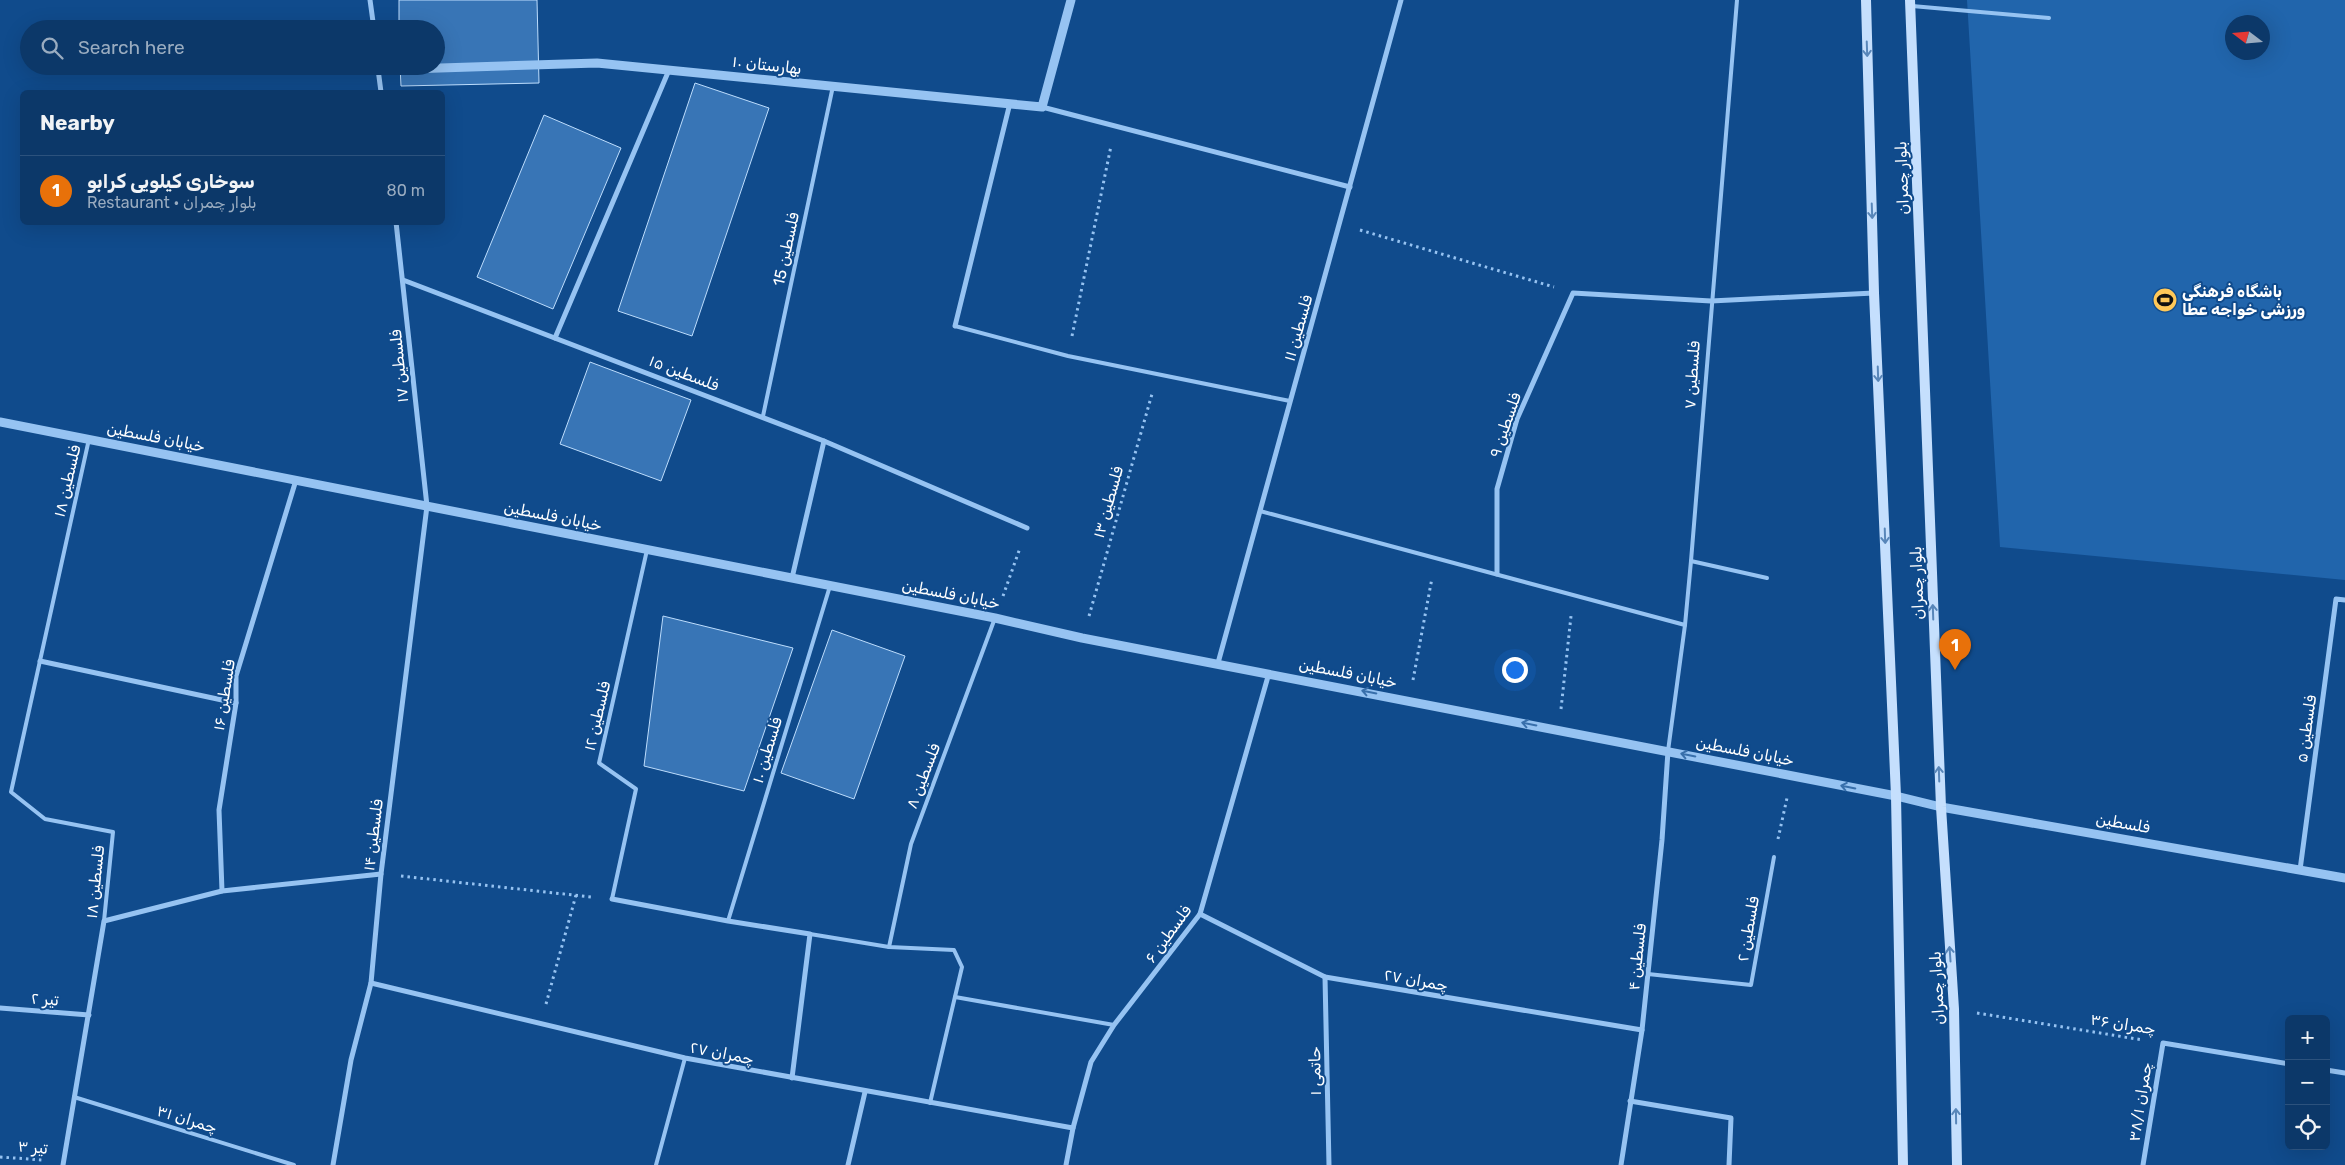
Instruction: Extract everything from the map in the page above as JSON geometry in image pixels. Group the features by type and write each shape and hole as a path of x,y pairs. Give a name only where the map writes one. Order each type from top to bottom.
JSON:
{"main road":[{"name":"بلوار چمران","path":"1866,0 1874,293 1896,796 1903,1165"},
{"name":"بلوار چمران","path":"1910,3 1941,807 1954,1010 1957,1165"}],"street":[{"path":"370,0 373,20"},
{"path":"1071,0 1042,106 1350,187"},
{"name":"فلسطین ۱۱","path":"1218,662 1401,0"},
{"name":"بهارستان ۱۰","path":"445,66 597,63 1042,106"},
{"path":"555,338 669,70"},
{"path":"379,75 381,90"},
{"path":"955,326 1010,104"},
{"name":"فلسطین ۱۷","path":"396,225 427,506"},
{"name":"فلسطین ۱۵","path":"403,280 763,416 1027,528"},
{"path":"1573,293 1710,301 1874,293"},
{"name":"فلسطین ۹","path":"1496,574 1497,489 1517,420 1573,293"},
{"name":"خیابان فلسطین","path":"0,422 995,618 1082,638 1218,662 1896,796"},
{"path":"792,578 824,441"},
{"name":"فلسطین ۱۶","path":"222,891 220,810 236,703 236,676 296,480"},
{"name":"فلسطین ۱۴","path":"333,1165 351,1060 371,983 381,874 427,506"},
{"name":"فلسطین ۵","path":"2300,870 2336,600 2345,600"},
{"path":"40,661 236,703"},
{"name":"فلسطین ۶","path":"1066,1165 1073,1128 1091,1062 1114,1026 1200,914 1269,673"},
{"name":"فلسطین ۴","path":"1621,1165 1642,1030 1668,751"},
{"name":"فلسطین","path":"1896,796 1941,807 2345,878"},
{"path":"104,921 222,891 381,874"},
{"path":"612,899 810,934 792,1078"},
{"name":"چمران ۲۷","path":"1200,914 1325,977 1642,1030"},
{"name":"فلسطین ۱۸","path":"64,1164 104,921"},
{"name":"حاتمی ۱","path":"1325,977 1329,1165"},
{"name":"چمران ۲۷","path":"371,983 685,1058 865,1092 1073,1128"},
{"name":"تیر ۲","path":"0,1008 89,1015"},
{"name":"چمران ۳۶","path":"2162,1043 2285,1063"},
{"name":"چمران ۳۸/۱","path":"2143,1165 2162,1043"},
{"path":"2330,1071 2345,1073"},
{"path":"848,1165 865,1092"},
{"path":"1630,1101 1731,1118 1729,1165"}],"lane":[{"name":"فلسطین ۷","path":"1668,751 1685,625 1691,560 1710,301 1736,0"},
{"path":"1910,3 2049,18"},
{"name":"فلسطین 15","path":"763,416 833,86"},
{"path":"955,326 1068,356 1290,401"},
{"name":"فلسطین ۱۸","path":"89,439 11,792 45,819 113,832 104,921"},
{"path":"1260,511 1685,625"},
{"name":"فلسطین ۱۲","path":"612,899 636,789 599,763 647,550"},
{"path":"1691,560 1767,578"},
{"name":"فلسطین ۱۰","path":"728,921 830,586"},
{"name":"فلسطین ۸","path":"889,948 911,844 995,618"},
{"name":"فلسطین ۲","path":"1648,974 1751,985 1774,857"},
{"path":"810,934 889,948 954,950 962,967 930,1103"},
{"path":"955,997 1114,1026"},
{"path":"656,1165 685,1058"},
{"name":"چمران ۳۱","path":"74,1097 294,1165"}],"path":[{"path":"1068,356 1115,126"},
{"path":"1340,224 1573,293"},
{"name":"فلسطین ۱۳","path":"1082,638 1158,374"},
{"path":"995,618 1027,528"},
{"path":"1410,700 1436,558"},
{"path":"1559,730 1574,595"},
{"path":"1774,857 1792,776"},
{"path":"381,874 612,899"},
{"path":"540,1024 576,895"},
{"name":"چمران ۳۶","path":"1954,1010 2162,1043"},
{"name":"تیر ۳","path":"0,1157 64,1164"}],"shaded area":[{"name":"باشگاه فرهنگی ورزشی خواجه عطا","path":"1967,0 2345,0 2345,580 2000,547"}],"building":[{"path":"399,0 537,0 539,83 401,86 400,75 445,75 445,20 399,20"},
{"path":"695,83 769,108 692,336 618,311"},
{"path":"544,115 621,148 553,309 477,277"},
{"path":"590,362 691,400 661,481 560,444"},
{"path":"663,616 793,648 744,791 644,766"},
{"path":"832,630 905,656 854,799 781,773"}],"place":[{"name":"باشگاه فرهنگی ورزشی خواجه عطا","path":"2165,300"},
{"name":"سوخاری کیلویی کرابو","path":"1955,670"}]}
